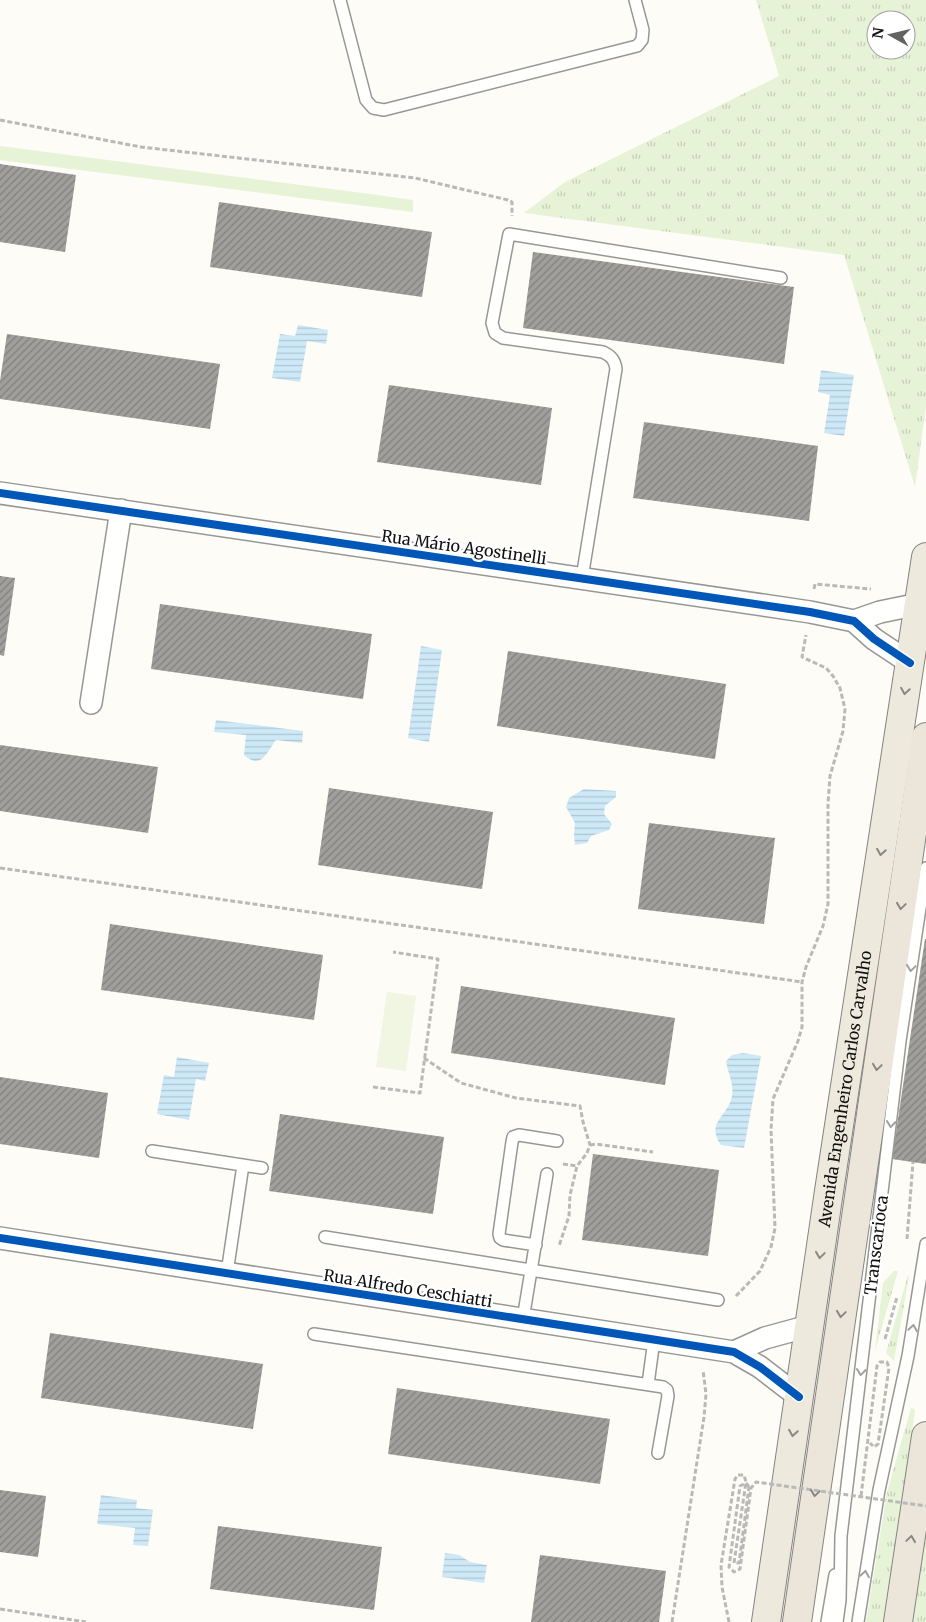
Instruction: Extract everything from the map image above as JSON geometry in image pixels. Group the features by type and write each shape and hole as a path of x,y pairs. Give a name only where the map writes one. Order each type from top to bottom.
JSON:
{"highway":[{"name":"Avenida Engenheiro Carlos Carvalho","path":"797,1622 841,1309 926,737"},
{"path":"898,1622 926,1436"}],"main road":[{"name":"Avenida Engenheiro Carlos Carvalho","path":"766,1622 926,557"}],"street":[{"name":"Rua Mário Agostinelli","path":"0,493 810,612 854,621"},
{"path":"91,703 121,510"},
{"path":"910,663 874,639 854,621 880,612 919,604"},
{"name":"Rua Alfredo Ceschiatti","path":"0,1238 734,1352 760,1367 799,1397"},
{"path":"734,1352 765,1338 809,1326"}],"lane":[{"path":"340,0 366,100 373,108 384,110 637,46 642,40 643,30 635,0"},
{"path":"582,578 616,369 615,362 603,352 503,338 495,333 492,323 509,234 781,278"},
{"name":"Transcarioca","path":"837,1622 840,1600 841,1536 900,1041 926,868"},
{"path":"536,1245 503,1240 499,1234 513,1137 518,1135 557,1141"},
{"path":"152,1151 262,1168"},
{"path":"227,1273 243,1165"},
{"path":"524,1320 547,1174"},
{"path":"326,1237 718,1300"},
{"path":"858,1622 879,1490 908,1356 926,1244"},
{"path":"314,1334 663,1387 667,1390 658,1453"},
{"path":"648,1384 654,1340"},
{"path":"827,1622 841,1536"}],"path":[{"path":"0,120 141,147 415,178 512,202 513,208 509,234"},
{"path":"736,1297 760,1271 771,1247 775,1228 771,1130 773,1099 798,1041 802,1027 802,982 806,967 823,926 828,904 828,804 830,776 843,731 845,709 840,688 833,676 826,668 802,657 815,584 878,588"},
{"path":"0,868 802,982"},
{"path":"373,1087 420,1092 438,959 393,952"},
{"path":"424,1058 461,1083 516,1098 580,1106 582,1122 590,1145 587,1153 577,1166 570,1195 569,1216 559,1246"},
{"path":"590,1145 596,1144 653,1152"},
{"path":"907,1241 913,1162"},
{"path":"884,1342 898,1290"},
{"path":"672,1622 706,1404 701,1348"},
{"path":"861,1496 877,1366 880,1362 887,1362 889,1368 878,1444 874,1447 870,1443 881,1360"},
{"path":"729,1622 722,1587 721,1566 735,1478 738,1475 744,1476 746,1482 734,1563 739,1563 749,1487 746,1483 740,1486 729,1567 734,1572 740,1569 753,1483 758,1482 926,1506"},
{"path":"0,1609 86,1622"}],"green space":[{"path":"756,0 926,0 926,406 915,487 844,255 524,213 565,182 779,76"},
{"path":"0,146 413,200 413,212 0,160"},
{"path":"387,992 416,996 406,1071 376,1067"},
{"path":"894,1271 898,1271 875,1351 883,1283"},
{"path":"908,1275 909,1277 894,1361 886,1353"},
{"path":"911,1408 915,1412 883,1622 866,1622 887,1492"},
{"path":"926,1495 926,1622 908,1622"}],"water":[{"path":"298,325 328,330 326,344 307,341 300,382 272,378 280,334 295,336"},
{"path":"821,370 854,375 844,436 824,433 830,395 818,392"},
{"path":"421,646 442,650 429,742 408,738"},
{"path":"216,720 303,731 302,743 276,740 263,758 255,761 244,755 246,735 214,732"},
{"path":"584,789 616,791 616,797 605,806 604,814 612,824 609,830 591,836 587,843 575,845 575,823 566,807 569,798"},
{"path":"743,1053 761,1056 744,1148 721,1145 715,1131 716,1125 730,1103 732,1096 732,1083 726,1061 732,1055"},
{"path":"177,1057 209,1063 205,1081 196,1079 189,1120 157,1114 164,1075 174,1077"},
{"path":"101,1495 137,1500 136,1508 153,1510 148,1546 133,1545 135,1528 97,1524"},
{"path":"445,1553 459,1555 470,1562 487,1565 484,1583 442,1577"}],"building":[{"path":"0,164 76,175 65,252 0,242"},
{"path":"219,202 432,232 422,297 210,267"},
{"path":"533,252 794,287 784,364 523,328"},
{"path":"7,334 220,364 210,429 0,399 0,381"},
{"path":"389,385 552,408 541,485 377,462"},
{"path":"644,422 818,446 809,521 633,498"},
{"path":"0,576 15,578 4,656 0,655"},
{"path":"160,604 372,634 363,699 151,669"},
{"path":"508,651 726,684 715,759 497,726"},
{"path":"0,745 158,767 148,833 0,811"},
{"path":"329,788 493,812 482,889 318,865"},
{"path":"649,823 775,838 764,924 638,909"},
{"path":"110,924 323,955 314,1020 101,990"},
{"path":"926,939 926,1164 892,1159"},
{"path":"461,986 675,1018 665,1085 451,1053"},
{"path":"0,1077 108,1093 99,1158 0,1144"},
{"path":"280,1114 444,1137 433,1214 269,1191"},
{"path":"593,1154 719,1170 708,1256 582,1240"},
{"path":"50,1333 263,1364 253,1429 41,1398"},
{"path":"397,1388 610,1419 600,1484 388,1454"},
{"path":"0,1490 46,1496 38,1557 0,1552"},
{"path":"218,1526 382,1547 374,1610 210,1589"},
{"path":"540,1555 666,1571 659,1622 531,1622"}],"cycle path":[{"path":"0,493 810,612 854,621 874,639 910,663"},
{"path":"0,1238 734,1352 760,1367 799,1397"}]}
